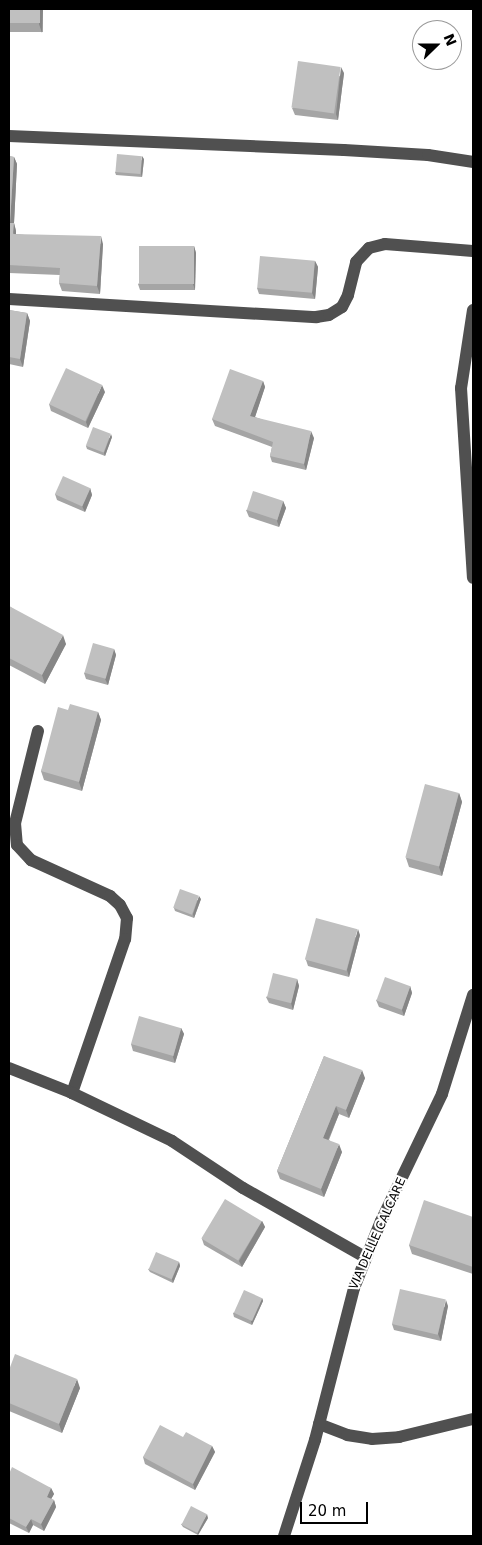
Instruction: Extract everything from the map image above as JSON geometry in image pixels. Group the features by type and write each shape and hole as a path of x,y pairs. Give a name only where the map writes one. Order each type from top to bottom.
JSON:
{"street":[{"path":"9,136 353,150 428,155 473,162"},
{"path":"9,299 316,317 329,315 342,307 348,295 356,262 369,248 385,244 473,251"},
{"path":"473,310 461,388 473,578"},
{"path":"38,731 15,823 17,845 31,860 110,896 120,905 127,918 125,939 72,1093"},
{"name":"VIA DELLE CALCARE","path":"284,1536 319,1424 344,1318 365,1257 442,1094 473,994"},
{"path":"9,1068 72,1093 172,1141 242,1188 365,1257"},
{"path":"319,1424 347,1434 372,1439 399,1437 473,1420"}],"building":[{"path":"9,9 40,9 40,23 9,23"},
{"path":"298,61 341,67 334,114 291,108"},
{"path":"117,154 142,156 140,174 115,172"},
{"path":"9,156 14,157 10,223 14,223 13,234 101,236 97,286 59,283 60,268 9,265"},
{"path":"139,246 194,246 194,284 139,284"},
{"path":"260,256 315,261 312,293 257,288"},
{"path":"9,310 27,313 20,359 9,357"},
{"path":"66,368 102,385 85,421 49,404"},
{"path":"230,369 263,381 250,416 311,431 304,464 270,456 273,442 212,419"},
{"path":"93,427 111,434 104,452 86,446"},
{"path":"63,476 90,488 82,506 55,494"},
{"path":"253,491 283,501 277,520 247,510"},
{"path":"9,606 63,635 42,675 9,658"},
{"path":"93,643 114,649 106,679 84,673"},
{"path":"70,704 98,712 79,782 41,771 58,707 68,710"},
{"path":"425,784 459,793 439,866 405,857"},
{"path":"180,889 199,896 192,915 173,908"},
{"path":"316,918 358,929 346,971 305,960"},
{"path":"273,973 297,979 291,1003 267,997"},
{"path":"385,977 410,986 402,1010 376,1000"},
{"path":"139,1016 181,1028 173,1056 131,1044"},
{"path":"324,1056 362,1070 346,1110 336,1106 323,1138 339,1144 321,1189 277,1171"},
{"path":"225,1199 262,1221 238,1261 201,1238"},
{"path":"424,1200 473,1217 473,1267 409,1245"},
{"path":"156,1252 179,1262 172,1279 149,1269"},
{"path":"400,1289 446,1300 438,1335 392,1324"},
{"path":"244,1290 262,1298 252,1321 234,1313"},
{"path":"15,1354 77,1379 59,1424 9,1403 9,1370"},
{"path":"160,1425 183,1437 186,1432 212,1446 193,1484 143,1457"},
{"path":"12,1467 51,1488 47,1497 54,1500 41,1524 31,1519 26,1527 9,1518 9,1474"},
{"path":"191,1506 207,1514 198,1533 181,1525"}]}
